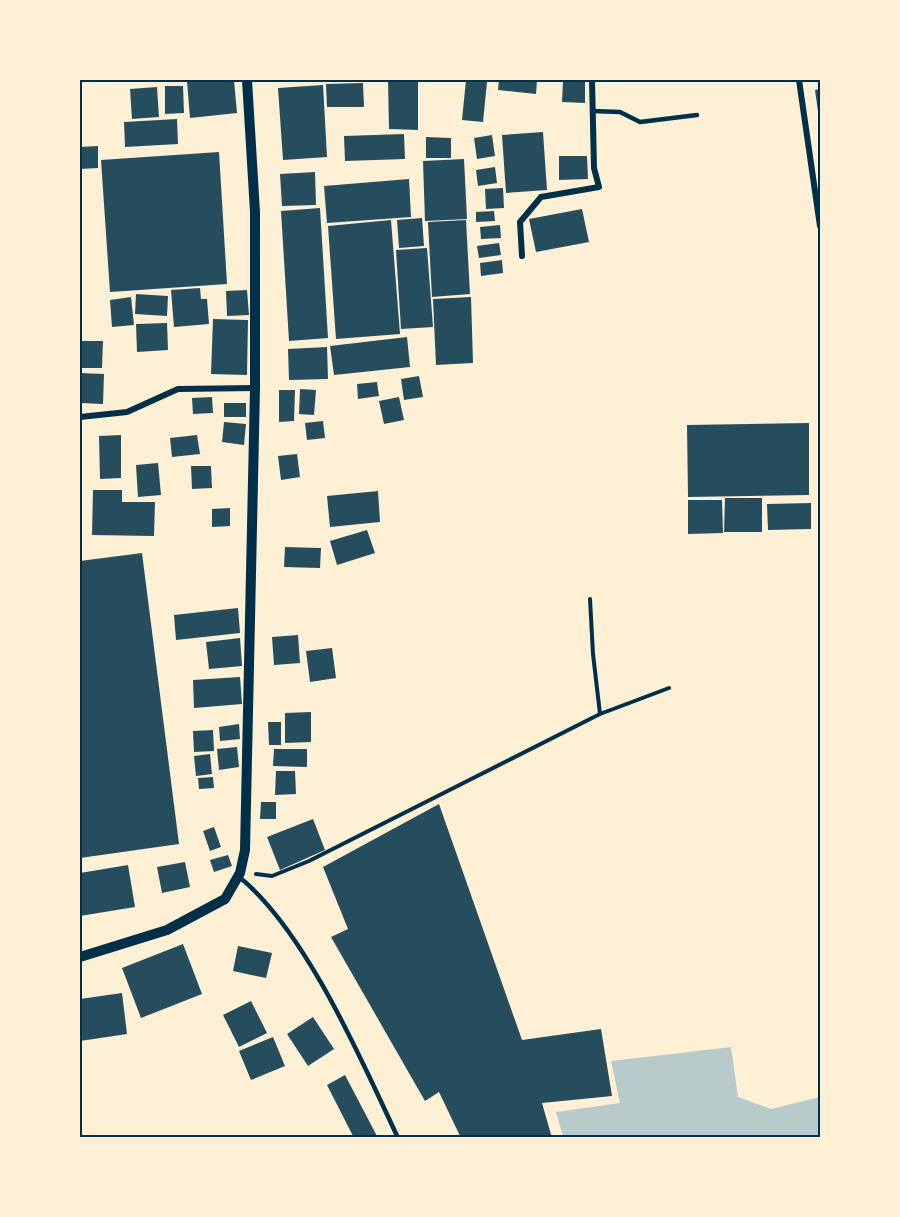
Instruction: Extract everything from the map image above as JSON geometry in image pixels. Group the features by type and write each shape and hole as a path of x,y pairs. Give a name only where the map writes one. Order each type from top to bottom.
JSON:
{"street":[{"path":"80,957 167,930 197,915 225,899 239,874 246,826 255,388 255,212 247,80"},
{"path":"522,256 520,222 541,197 599,187 594,168 592,80"},
{"path":"799,80 820,226"},
{"path":"80,417 127,412 178,389 255,388"}],"lane":[{"path":"592,111 620,112 640,122 697,115"},
{"path":"239,874 261,894 309,963 366,1068 398,1137"}],"path":[{"path":"590,600 600,714"},
{"path":"239,874 272,876 300,865 600,714 669,688"}],"shaded area":[{"path":"731,1047 738,1097 771,1109 820,1097 820,1137 563,1137 556,1112 620,1103 611,1061"}],"building":[{"path":"234,80 237,113 190,118 187,81"},
{"path":"388,80 418,80 418,130 389,129"},
{"path":"466,80 487,82 483,122 462,120"},
{"path":"499,80 537,80 536,94 498,90"},
{"path":"563,80 585,80 585,103 562,102"},
{"path":"363,83 364,107 327,107 326,84"},
{"path":"323,85 327,157 283,160 278,88"},
{"path":"165,86 183,86 184,113 165,114"},
{"path":"157,87 159,117 132,119 130,89"},
{"path":"820,89 820,119 819,119 815,90"},
{"path":"177,119 178,144 125,147 124,122"},
{"path":"543,132 547,190 506,193 502,135"},
{"path":"404,134 405,159 345,161 344,136"},
{"path":"492,135 495,156 477,159 474,138"},
{"path":"426,137 451,138 451,158 426,158"},
{"path":"98,146 98,168 80,169 80,147"},
{"path":"219,152 227,284 110,292 101,160"},
{"path":"559,156 587,156 588,179 559,180"},
{"path":"464,159 467,219 425,221 423,161"},
{"path":"495,167 497,183 478,186 476,170"},
{"path":"315,172 316,205 282,206 280,174"},
{"path":"409,179 411,217 327,223 324,186"},
{"path":"503,188 504,208 486,209 485,189"},
{"path":"320,208 328,338 289,341 281,211"},
{"path":"582,209 589,242 536,252 529,219"},
{"path":"494,211 495,221 476,222 476,212"},
{"path":"422,218 424,246 399,248 397,220"},
{"path":"391,220 400,334 336,339 328,226"},
{"path":"466,220 470,294 432,297 428,222"},
{"path":"500,225 501,238 481,239 480,227"},
{"path":"499,243 501,255 479,258 477,246"},
{"path":"427,248 433,327 401,329 396,250"},
{"path":"502,260 503,273 481,276 480,263"},
{"path":"200,288 201,299 207,299 209,324 174,327 171,290"},
{"path":"247,290 249,315 227,316 226,291"},
{"path":"136,294 168,296 167,316 135,314"},
{"path":"131,297 134,325 112,327 110,300"},
{"path":"471,297 473,363 436,365 433,299"},
{"path":"213,319 248,320 247,375 211,374"},
{"path":"167,323 168,350 137,352 136,324"},
{"path":"407,337 410,367 334,375 330,346"},
{"path":"80,341 103,341 102,368 80,368"},
{"path":"327,347 328,379 289,380 288,349"},
{"path":"80,373 104,374 103,404 80,403"},
{"path":"419,376 423,397 404,400 401,379"},
{"path":"377,382 379,396 358,399 357,384"},
{"path":"300,389 316,390 314,415 299,414"},
{"path":"279,390 295,390 294,421 279,422"},
{"path":"212,397 213,413 193,414 192,398"},
{"path":"399,397 404,420 384,424 379,401"},
{"path":"224,403 246,403 246,417 224,417"},
{"path":"323,421 325,438 307,440 305,423"},
{"path":"224,422 246,424 244,445 222,442"},
{"path":"809,423 809,495 688,497 687,425"},
{"path":"121,435 121,478 100,479 99,436"},
{"path":"197,435 200,454 172,457 170,438"},
{"path":"297,454 300,477 281,480 278,456"},
{"path":"158,463 161,495 138,497 136,465"},
{"path":"191,466 211,466 212,488 192,489"},
{"path":"93,490 122,490 122,502 155,502 154,536 92,535"},
{"path":"378,491 380,522 330,527 327,496"},
{"path":"725,498 762,498 762,532 724,532"},
{"path":"688,500 722,500 723,533 688,534"},
{"path":"811,503 811,529 768,530 767,504"},
{"path":"230,508 230,526 212,527 212,509"},
{"path":"367,530 375,553 337,565 330,541"},
{"path":"285,547 321,548 320,568 284,567"},
{"path":"142,553 179,844 80,858 80,561"},
{"path":"238,608 240,633 176,640 174,615"},
{"path":"298,635 300,663 274,665 272,637"},
{"path":"240,638 242,666 209,669 206,642"},
{"path":"332,648 336,678 310,682 306,651"},
{"path":"240,677 242,704 194,708 193,680"},
{"path":"311,712 311,742 285,743 285,713"},
{"path":"268,722 281,722 281,745 269,745"},
{"path":"239,724 240,739 220,741 219,727"},
{"path":"213,730 214,751 194,752 193,731"},
{"path":"237,747 239,767 219,770 217,749"},
{"path":"274,749 307,749 307,767 273,766"},
{"path":"210,754 212,774 196,776 194,756"},
{"path":"276,771 295,771 296,794 275,795"},
{"path":"213,777 214,788 199,789 198,778"},
{"path":"261,802 276,802 276,819 260,819"},
{"path":"439,804 522,1040 601,1029 612,1096 542,1103 552,1138 461,1138 439,1092 425,1101 331,937 348,929 323,867"},
{"path":"313,819 325,850 280,870 267,837"},
{"path":"214,827 221,847 210,851 203,831"},
{"path":"228,855 232,866 214,872 210,860"},
{"path":"185,862 190,887 162,893 157,867"},
{"path":"128,865 135,907 80,916 80,873"},
{"path":"183,944 202,994 141,1018 122,968"},
{"path":"238,946 272,953 266,978 233,971"},
{"path":"122,993 127,1034 80,1041 80,999"},
{"path":"251,1001 267,1033 239,1047 223,1015"},
{"path":"313,1017 334,1049 308,1066 287,1034"},
{"path":"273,1037 285,1066 251,1080 239,1051"},
{"path":"345,1075 378,1138 354,1138 327,1085"}]}
